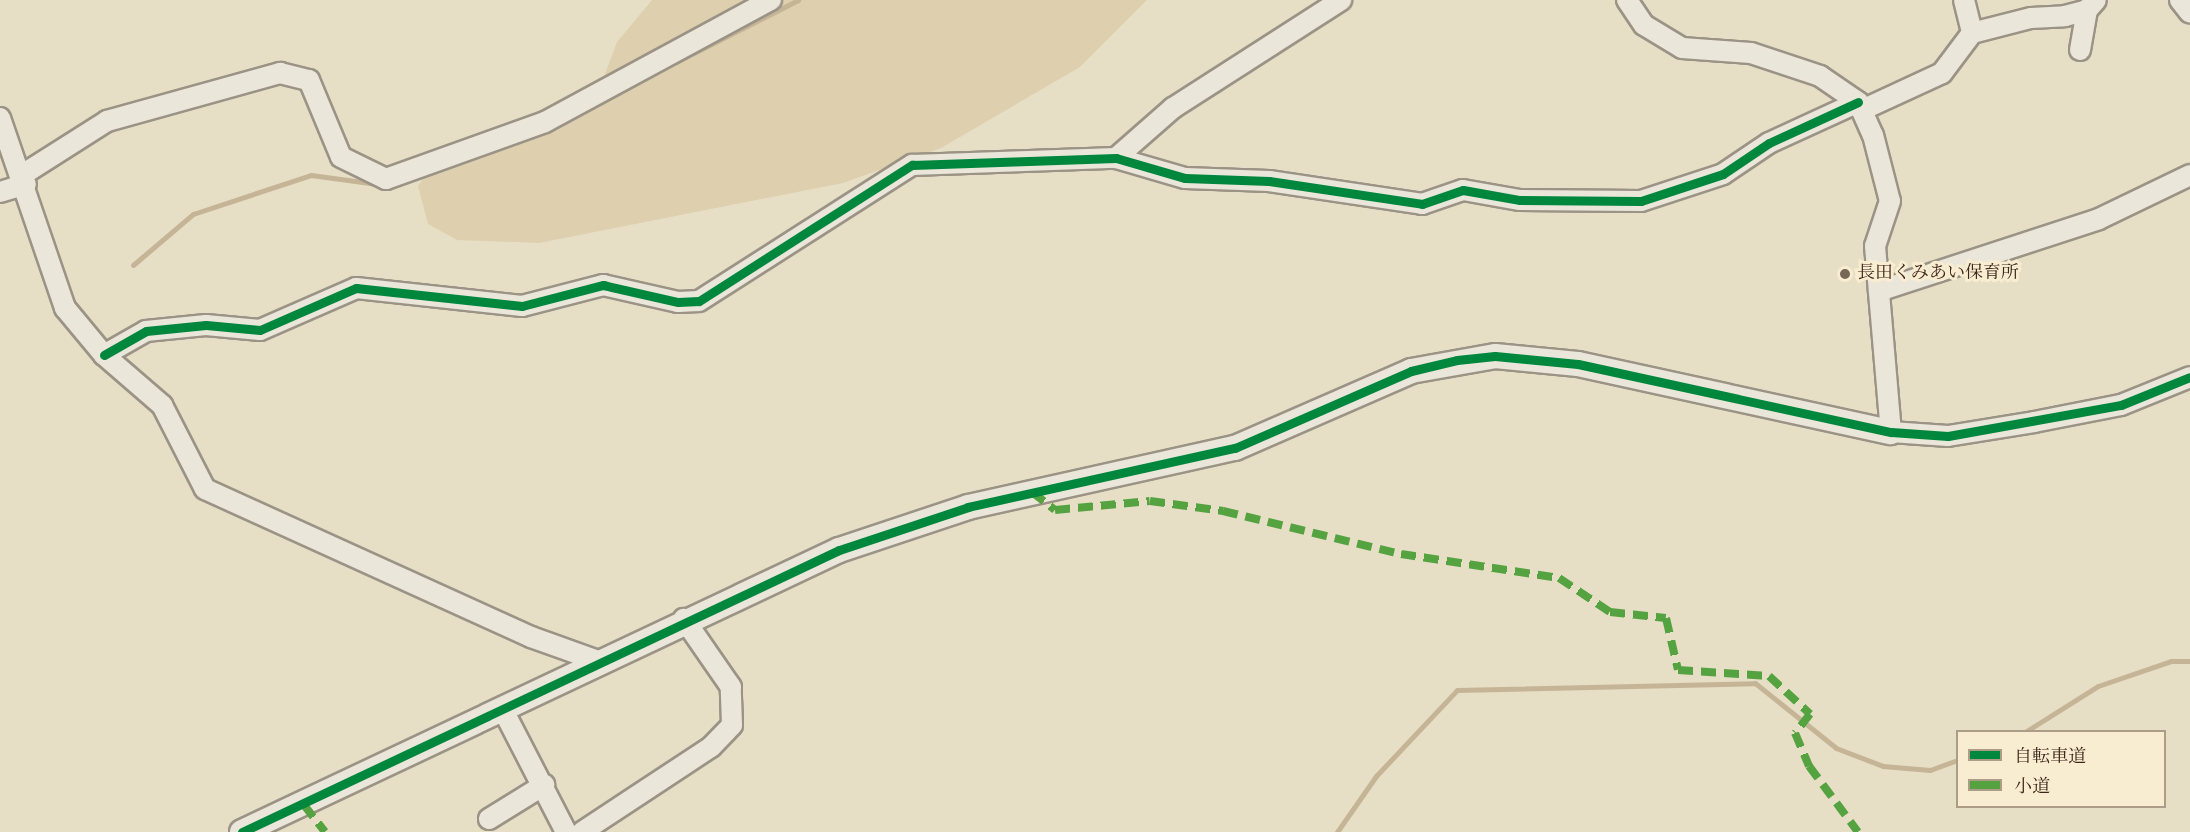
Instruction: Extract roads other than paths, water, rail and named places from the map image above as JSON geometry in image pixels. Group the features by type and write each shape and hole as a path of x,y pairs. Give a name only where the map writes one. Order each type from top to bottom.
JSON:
{"street":[{"path":"0,192 24,180 107,122 280,73 309,80 341,157 386,179 545,122 771,0"},
{"path":"1116,158 1173,108 1341,0"},
{"path":"1627,0 1644,25 1682,48 1751,52 1820,76 1860,106 1890,201 1875,246 1891,432"},
{"path":"1964,0 1972,33"},
{"path":"2180,0 2190,13"},
{"path":"104,355 146,331 206,325 260,330 356,288 522,306 603,285 678,302 699,301 912,165 1116,158 1185,178 1269,181 1422,204 1463,190 1520,200 1641,201 1723,174 1769,144 1941,73 1972,33 2092,5 2080,50"},
{"path":"0,118 24,180 65,308 104,355 162,405 205,489 531,637 598,661"},
{"path":"1879,291 2099,219 2190,175"},
{"path":"242,832 684,620 892,531 968,507 1235,448 1411,371 1457,360 1495,356 1578,364 1891,432 1948,436 2121,405 2190,377"},
{"path":"582,832 711,747 732,725 730,687 684,620"},
{"path":"502,708 544,785 566,832"},
{"path":"489,819 544,785"}],"waterway":[{"path":"676,62 798,0"},
{"path":"405,181 507,145"},
{"path":"133,265 193,214 311,175 384,185"},
{"path":"2028,730 2098,686 2171,661 2190,661"},
{"path":"1337,832 1376,776 1457,690 1755,683 1836,748 1883,766 1930,770 1956,761"}],"place":[{"name":"長田くみあい保育所","path":"1845,274"}]}
